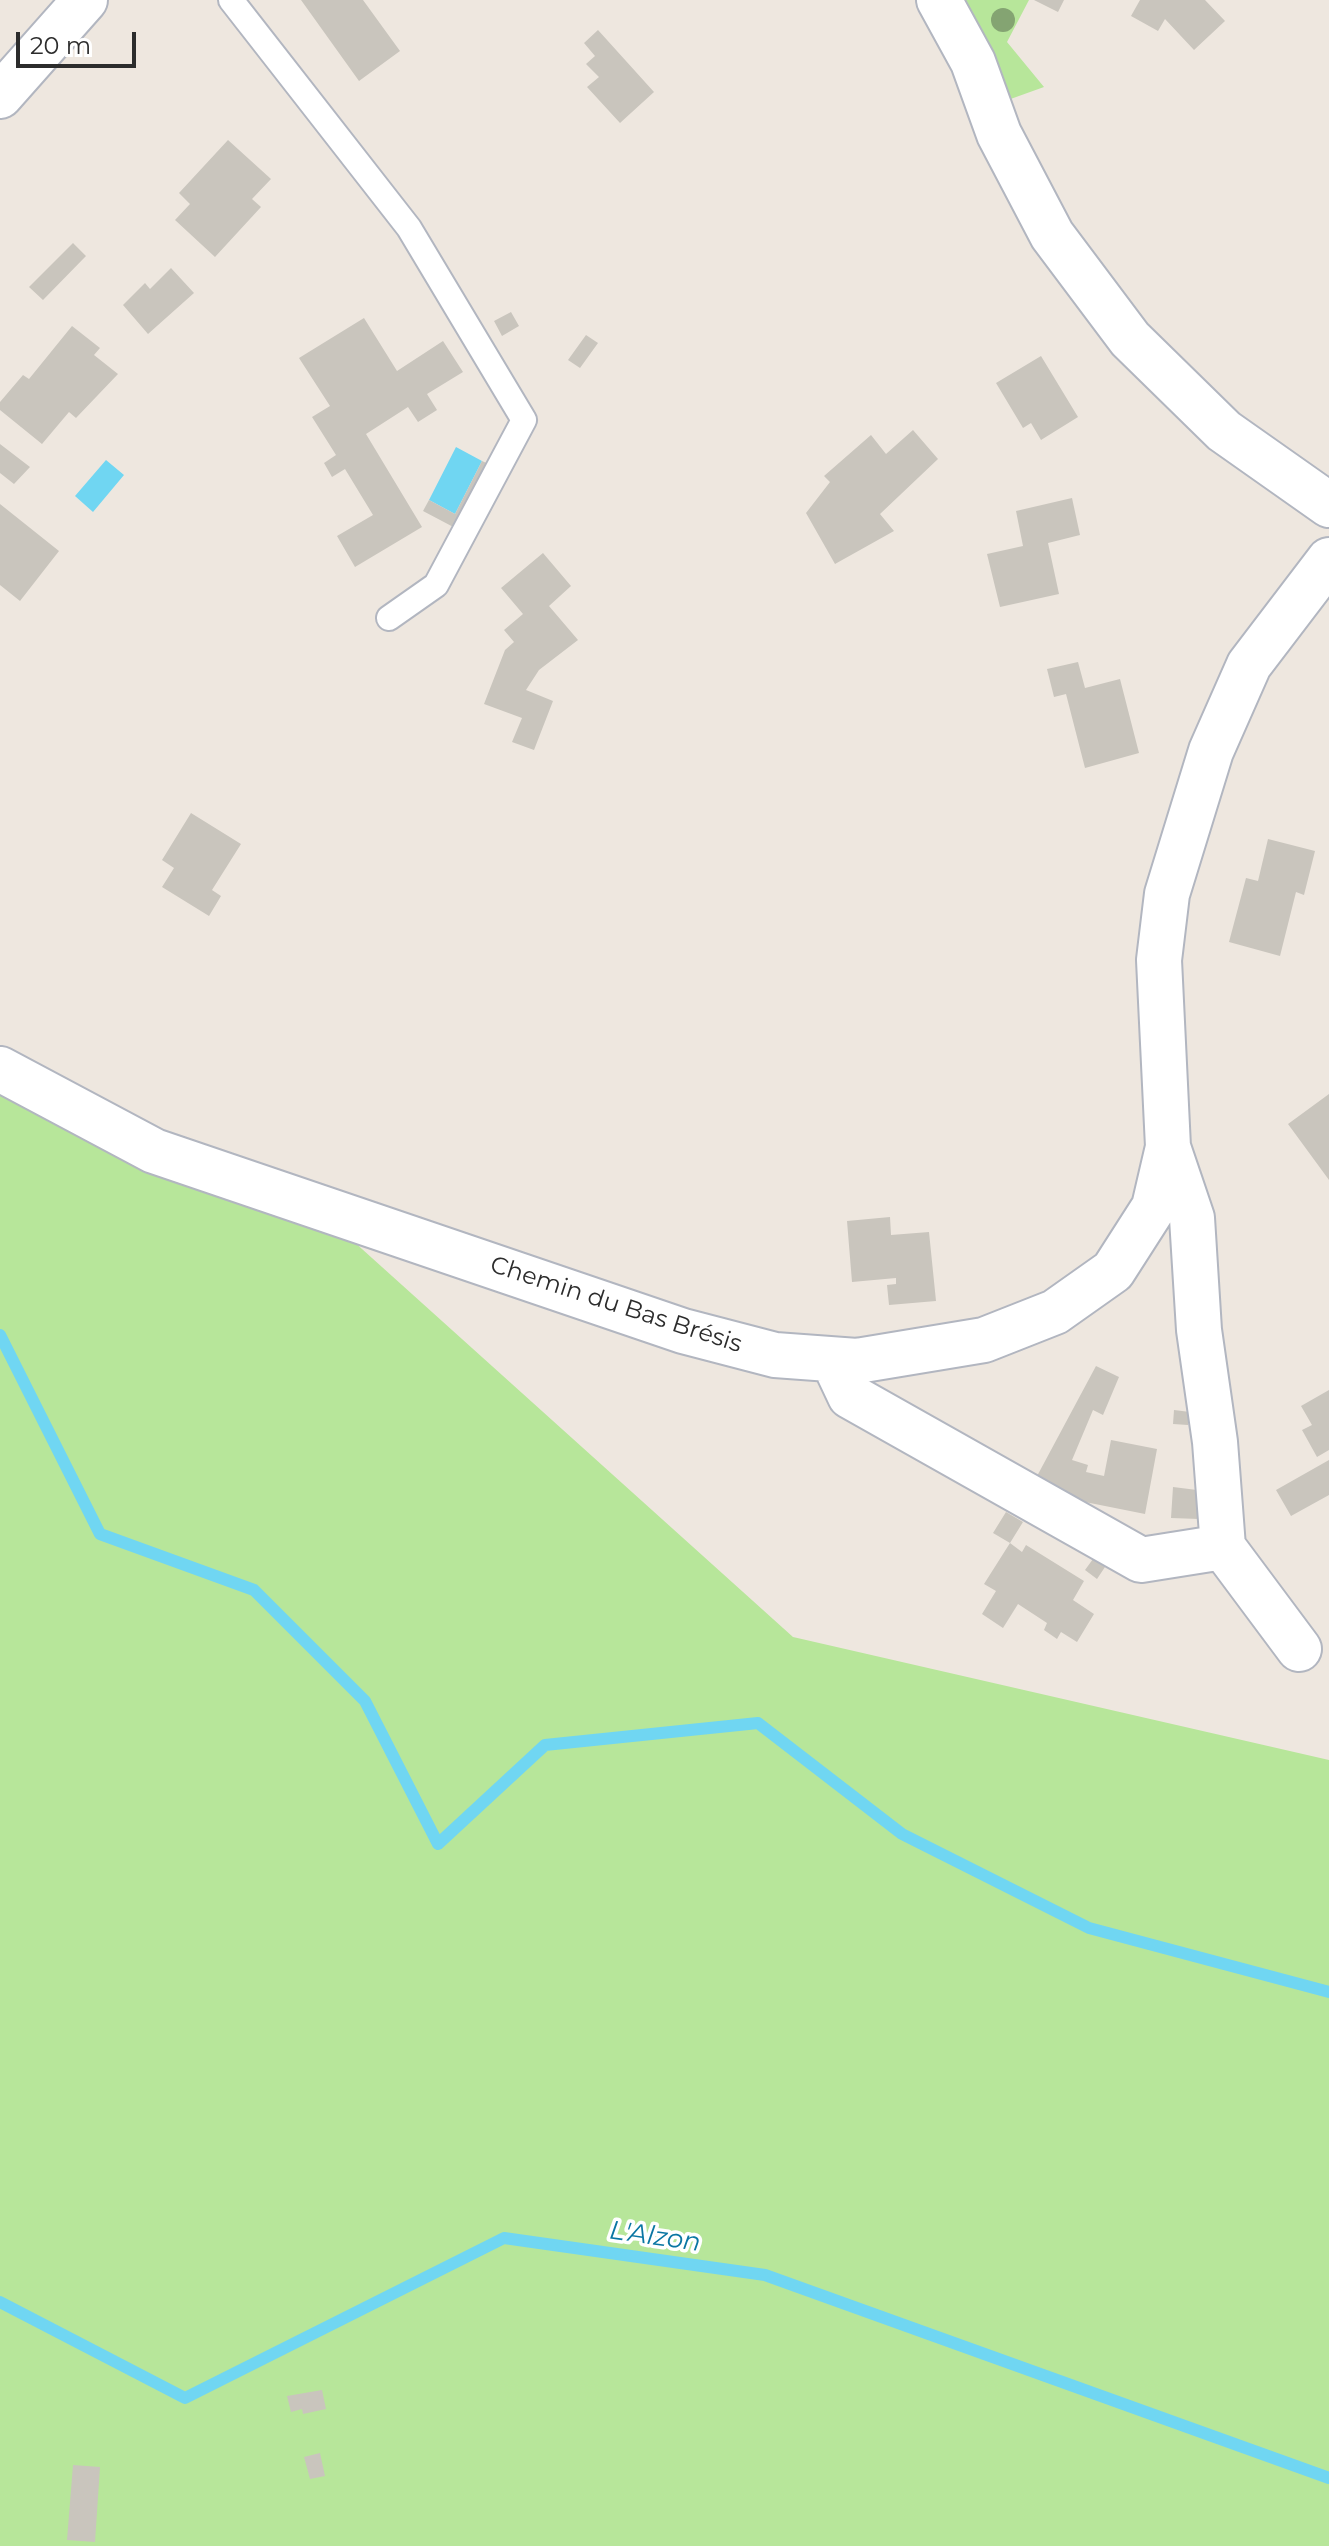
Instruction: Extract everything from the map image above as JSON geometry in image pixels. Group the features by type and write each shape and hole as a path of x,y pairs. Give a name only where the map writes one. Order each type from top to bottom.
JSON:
{"street":[{"path":"0,96 85,0"},
{"path":"939,0 973,62 999,134 1052,235 1130,339 1224,431 1329,505"},
{"name":"Chemin du Bas Brésis","path":"0,1069 154,1151 683,1331 775,1355 857,1361 984,1340 1055,1312 1113,1271 1154,1207 1168,1147 1159,960 1167,894 1211,751 1249,665 1329,560"},
{"name":"Chemin du Bas Brésis","path":"1168,1147 1192,1218 1199,1330 1215,1442 1223,1547"},
{"path":"833,1360 850,1396 1141,1560 1223,1547 1299,1649"}],"lane":[{"path":"231,0 409,228 524,420 436,585 389,618"}],"green space":[{"path":"959,0 1029,0 1007,42 1044,87 1005,101"},
{"path":"0,1072 342,1231 793,1637 1329,1760 1329,2546 0,2546"}],"water":[{"path":"456,447 482,461 455,514 429,500"},
{"path":"106,460 124,475 93,512 75,496"}],"building":[{"path":"301,0 363,0 400,51 359,81"},
{"path":"1034,0 1064,0 1058,12"},
{"path":"1140,0 1205,0 1225,21 1194,50 1165,19 1158,31 1131,16"},
{"path":"598,30 654,92 620,123 587,87 599,77 586,64 595,56 584,43"},
{"path":"228,140 271,179 252,199 261,207 215,257 175,220 190,204 179,193"},
{"path":"73,243 86,256 43,300 29,287"},
{"path":"171,268 194,293 148,334 123,305 145,283 150,289"},
{"path":"511,312 519,326 502,336 494,321"},
{"path":"364,318 397,371 443,341 463,372 427,394 437,410 418,422 408,407 366,434 422,527 355,567 337,536 373,515 345,469 332,477 324,463 336,455 312,417 330,406 299,358"},
{"path":"72,326 100,348 94,355 118,374 76,418 69,412 42,444 0,410 0,402 23,375 29,379"},
{"path":"586,335 598,343 580,368 568,360"},
{"path":"1041,356 1078,417 1041,440 1031,423 1023,428 996,383"},
{"path":"913,430 938,459 880,514 894,531 835,564 806,513 830,482 824,476 871,435 886,454"},
{"path":"0,444 30,467 14,484 0,473"},
{"path":"482,461 493,466 459,530 423,511 429,500 455,514"},
{"path":"1072,498 1080,535 1048,543 1059,594 1000,607 987,554 1023,546 1016,511"},
{"path":"0,504 59,551 20,601 0,585"},
{"path":"543,553 571,586 549,606 578,640 539,670 526,690 553,701 534,750 512,742 522,718 484,704 505,650 514,642 504,630 523,614 501,588"},
{"path":"1078,662 1085,688 1120,679 1139,753 1085,768 1066,694 1054,697 1047,669"},
{"path":"191,813 241,844 212,890 221,896 209,916 162,887 174,868 162,860"},
{"path":"1268,839 1315,851 1304,895 1296,892 1280,956 1229,942 1246,878 1258,881"},
{"path":"1329,1094 1329,1180 1288,1124"},
{"path":"890,1217 891,1235 929,1232 936,1301 889,1305 887,1285 896,1284 896,1278 852,1282 847,1221"},
{"path":"1096,1366 1119,1377 1103,1415 1093,1410 1072,1460 1088,1465 1086,1472 1104,1476 1111,1440 1157,1449 1145,1514 1045,1494 1036,1478"},
{"path":"1329,1390 1329,1450 1317,1457 1302,1430 1312,1425 1301,1406"},
{"path":"1174,1410 1190,1412 1188,1425 1173,1424"},
{"path":"1329,1460 1329,1495 1291,1516 1276,1490"},
{"path":"1173,1487 1197,1490 1199,1519 1171,1518"},
{"path":"1006,1512 1023,1522 1010,1543 993,1533"},
{"path":"1010,1543 1022,1552 1026,1545 1084,1581 1073,1600 1094,1614 1077,1642 1061,1632 1057,1639 1044,1630 1047,1623 1018,1604 1003,1628 982,1614 996,1591 984,1584"},
{"path":"1093,1559 1105,1567 1097,1579 1085,1570"},
{"path":"322,2390 326,2409 303,2414 302,2409 291,2412 287,2396"},
{"path":"320,2453 325,2476 310,2479 304,2457"},
{"path":"73,2465 100,2467 95,2542 67,2540"}],"waterway":[{"path":"0,1335 100,1534 254,1590 365,1701 438,1844 545,1745 758,1723 902,1834 1089,1928 1329,1992"},
{"name":"L'Alzon","path":"0,2302 185,2398 504,2238 765,2275 1329,2478"}]}
